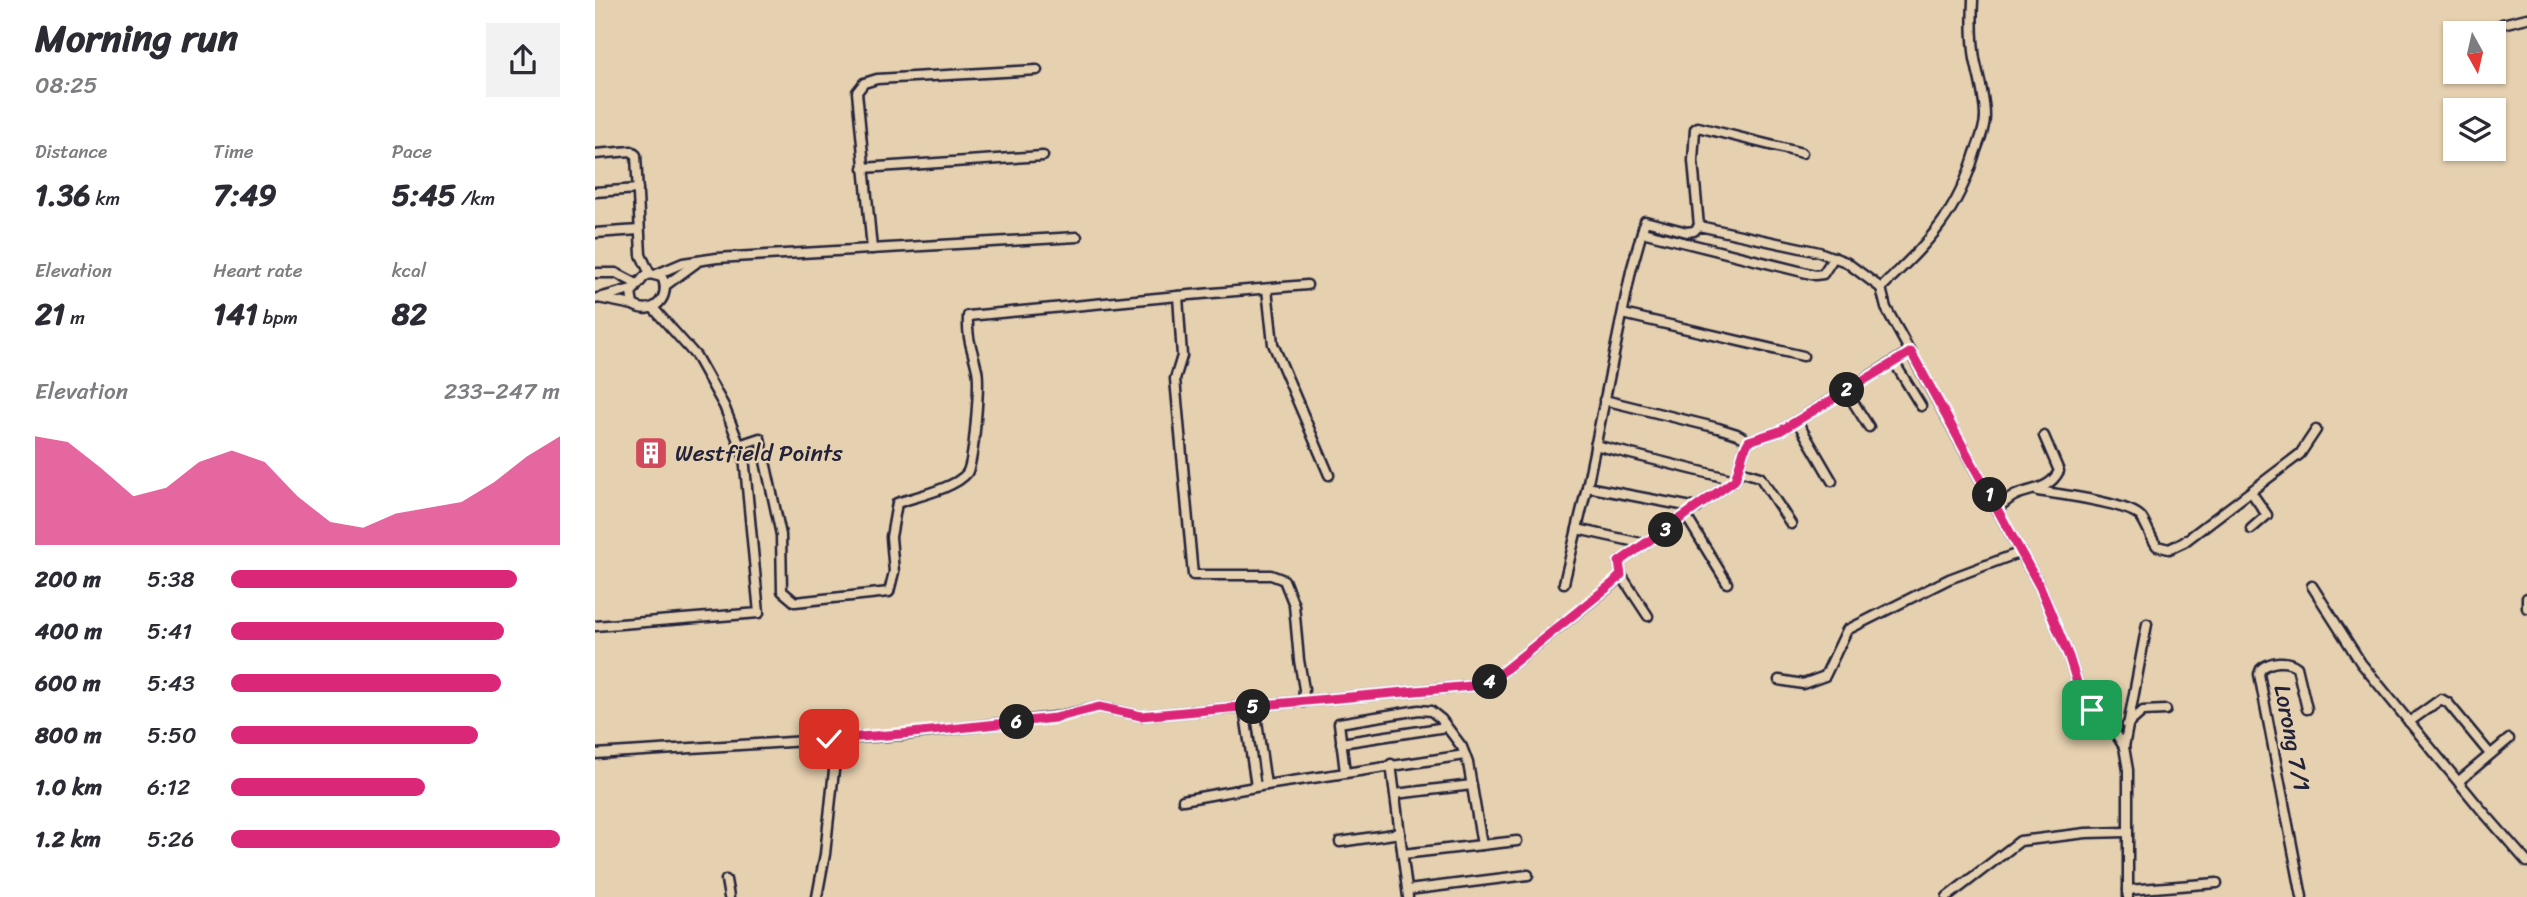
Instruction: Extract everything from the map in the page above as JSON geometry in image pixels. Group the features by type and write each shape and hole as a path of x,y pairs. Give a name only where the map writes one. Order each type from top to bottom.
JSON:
{"street":[{"path":"1881,288 1918,252 1950,214 1961,194 1974,158 1985,121 1983,87 1972,35 1973,0"},
{"path":"2506,23 2527,19"},
{"path":"871,250 857,92 864,83 877,79 1037,70"},
{"path":"1699,226 1693,161 1693,135 1698,127 1802,153"},
{"path":"595,154 635,153 641,255 653,274 662,277 666,285 665,294 654,309 646,310 596,299"},
{"path":"863,169 1042,156"},
{"path":"595,192 638,189"},
{"path":"1564,583 1587,487 1631,271 1645,221 1688,232 1699,226"},
{"path":"1699,226 1819,252 1846,262 1881,288 1886,308 2042,590 2080,692 2088,706 2116,734 2124,747"},
{"path":"595,233 639,230"},
{"path":"1642,232 1815,275 1823,274 1833,257"},
{"path":"596,299 636,286 653,274 683,263 1077,237"},
{"path":"666,285 699,261"},
{"path":"595,273 616,273 636,286"},
{"path":"739,445 760,438 781,535 782,592 795,602 889,592 894,572 891,537 897,503 949,485 966,474 972,455 977,370 968,335 968,316 1307,285"},
{"path":"633,305 631,293 636,286"},
{"path":"1267,289 1273,344 1329,475"},
{"path":"1178,296 1182,356 1175,379 1193,575 1262,574 1284,580 1294,605 1304,689 1303,702"},
{"path":"595,626 759,613 744,456 724,406 696,356 654,309"},
{"path":"1623,314 1803,356"},
{"path":"1648,616 1621,575 1619,562 1735,480 1749,441 1780,431 1911,352"},
{"path":"1894,362 1921,407"},
{"path":"1846,391 1869,428"},
{"path":"1604,400 1718,428 1749,441"},
{"path":"1797,421 1832,481"},
{"path":"1997,509 2013,496 2038,491 2114,505 2142,518 2148,535 2157,546 2169,548 2184,542 2300,454 2316,430"},
{"path":"2038,491 2058,475 2059,471 2044,436"},
{"path":"1595,444 1735,480"},
{"path":"1740,471 1761,477 1791,524"},
{"path":"1587,487 1697,508"},
{"path":"2251,492 2267,515 2251,529"},
{"path":"1686,516 1727,583"},
{"path":"1577,529 1646,544"},
{"path":"1779,680 1803,684 1825,676 1847,630 1949,579 2021,552"},
{"path":"595,754 902,734 1055,718 1099,707 1141,716 1482,685 1491,681 1621,575"},
{"path":"2312,586 2351,648 2409,722 2527,862"},
{"path":"2527,598 2527,608"},
{"path":"2147,624 2124,747 2128,770 2128,894 2217,883"},
{"name":"Lorong 7/1","path":"2302,897 2259,674 2261,669 2270,663 2294,664 2307,709"},
{"path":"2409,722 2441,699 2448,703 2490,754"},
{"path":"1255,707 1266,785"},
{"path":"1244,708 1256,786"},
{"path":"1345,772 1338,724 1419,710 1431,711 1465,754 1482,845"},
{"path":"2127,724 2143,711 2166,710"},
{"path":"1341,743 1446,727"},
{"path":"2459,782 2509,739"},
{"path":"1183,800 1465,754"},
{"path":"817,897 825,854 835,761"},
{"path":"1391,764 1408,893 1528,875"},
{"path":"1395,794 1472,785"},
{"path":"1947,897 2020,841 2086,833 2127,832"},
{"path":"1340,842 1400,833"},
{"path":"1403,854 1517,841"},
{"path":"726,880 729,897"}],"place":[{"name":"Westfield Points","path":"651,453"}],"route":[{"path":"829,739 1055,718 1099,707 1141,716 1482,685 1491,681 1613,583 1621,575 1619,562 1735,480 1749,441 1780,431 1911,352 2040,587 2069,657 2080,692 2092,710"}]}
